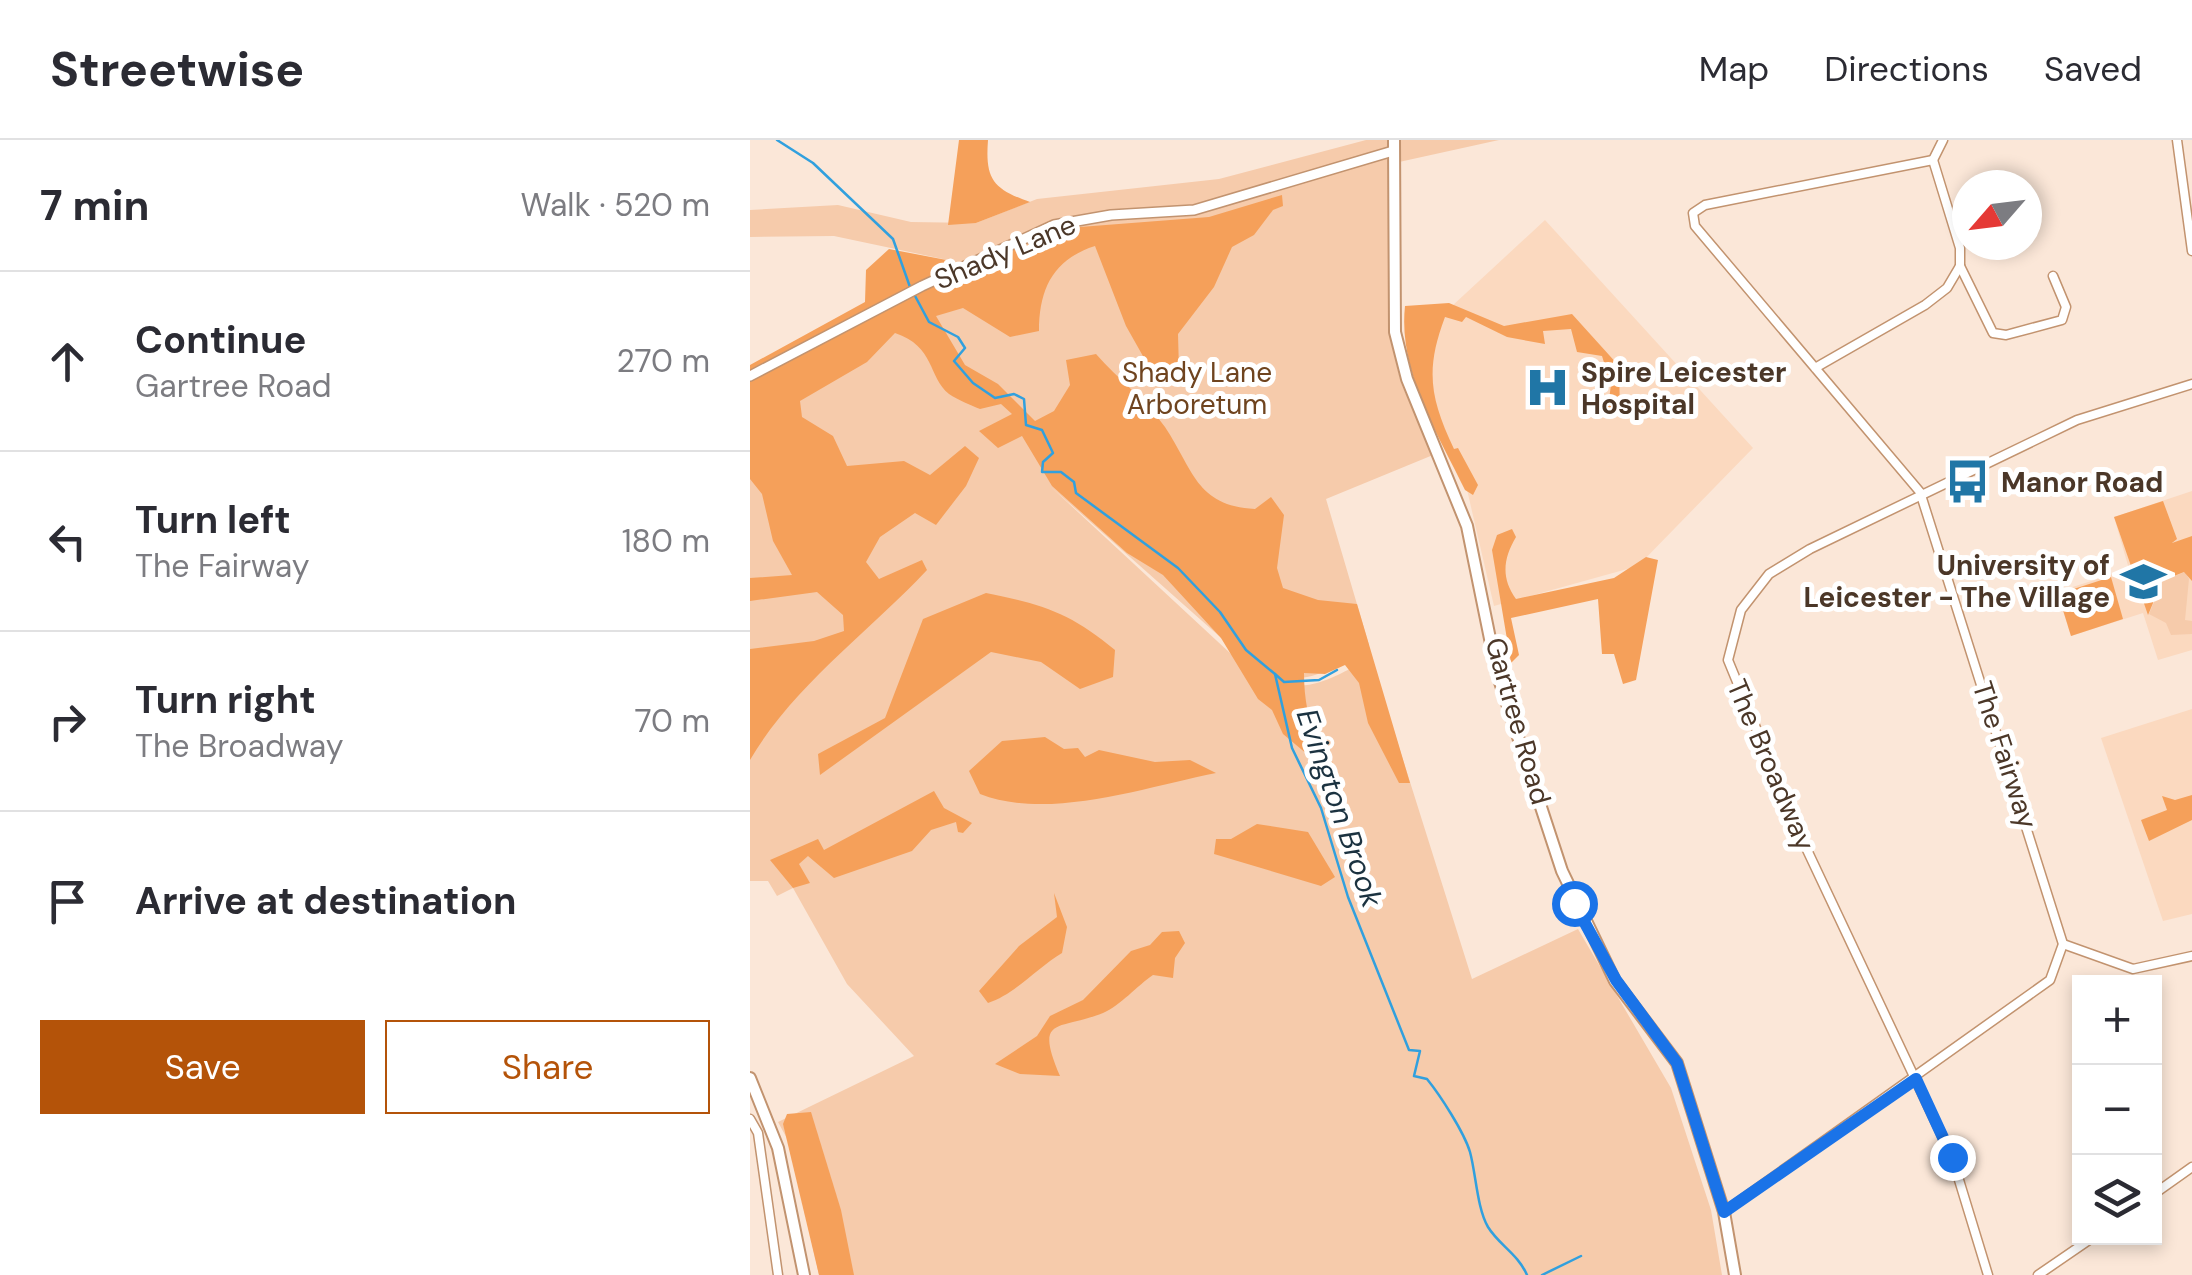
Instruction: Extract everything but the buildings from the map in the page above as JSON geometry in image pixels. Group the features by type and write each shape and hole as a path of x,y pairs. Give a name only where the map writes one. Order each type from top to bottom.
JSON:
{"main road":[{"name":"Gartree Road","path":"1394,146 1395,332 1419,414 1468,526 1498,673 1574,903 1616,980 1677,1063 1724,1212 1735,1275"},
{"path":"750,1078 778,1148 804,1275"}],"street":[{"path":"1943,140 1933,160 1960,248 1960,266 1993,333 2006,336 2062,320 2066,307 2053,276"},
{"path":"2177,140 2192,250"},
{"name":"Shady Lane","path":"750,376 922,286 1054,226 1111,214 1194,210 1394,146"},
{"name":"The Fairway","path":"1933,160 1705,205 1693,213 1695,226 1920,492 2063,944"},
{"path":"1815,368 1925,306 1946,288 1960,266"},
{"name":"The Broadway","path":"1988,1275 1952,1157 1800,834 1728,660 1740,610 1769,574 1920,492 2077,420 2192,384"},
{"path":"1724,1212 2050,980 2063,944 2133,968 2192,956"},
{"path":"750,1119 758,1133 778,1275"},
{"path":"2162,1188 2192,1167"},
{"path":"2038,1275 2082,1245"}],"shaded area":[{"path":"959,140 988,140 988,164 994,181 1030,202 976,223 948,225"},
{"path":"1282,195 1283,206 1273,210 1254,235 1232,247 1214,287 1178,334 1179,370 1148,365 1126,326 1095,246 1069,259 1052,277 1042,301 1039,331 1010,337 963,308 936,316 965,365 998,384 1035,421 1054,411 1070,385 1066,360 1096,354 1158,417 1208,493 1220,501 1255,509 1271,497 1284,515 1277,568 1283,588 1318,600 1357,604 1410,783 1399,783 1368,723 1359,683 1345,665 1325,674 1304,673 1312,728 1334,765 1338,780 1283,734 1272,710 1258,699 1221,638 1163,575 1127,553 1052,486 1022,436 998,448 979,431 1012,414 1001,404 980,409 949,394 917,346 895,333 867,362 800,401 802,417 833,436 847,466 904,461 930,475 965,446 979,458 966,486 936,525 915,513 880,537 866,562 879,579 922,560 927,570 810,684 750,760 750,649 814,641 844,631 843,615 817,592 750,601 750,578 792,575 773,541 762,494 750,479 750,365 865,302 866,270 889,249 957,262 1080,227 1209,217"},
{"path":"1545,220 1753,448 1638,566 1494,606 1465,481 1440,431 1412,343"},
{"path":"1449,303 1504,326 1572,314 1619,366 1620,413 1597,413 1598,405 1609,399 1611,385 1602,356 1577,352 1571,329 1543,331 1545,344 1507,337 1466,317 1462,322 1445,317 1435,353 1433,384 1454,449 1458,448 1478,485 1473,495 1465,490 1422,401 1404,330 1405,306"},
{"name":"University of Leicester - The Village","path":"2192,491 2192,650 2158,660 2143,613 2071,636 2057,592 2129,569 2114,517"},
{"path":"2163,501 2177,539 2172,543 2192,536 2192,581 2184,572 2151,585 2153,603 2148,615 2114,517"},
{"path":"1512,529 1516,537 1506,568 1508,584 1516,599 1614,578 1646,557 1658,560 1636,680 1623,684 1614,654 1602,654 1598,599 1511,618 1519,655 1511,663 1492,550 1497,535"},
{"path":"2111,577 2123,619 2071,636 2058,594"},
{"path":"986,593 1040,606 1084,627 1115,650 1113,677 1080,689 1041,662 991,652 820,775 818,754 885,718 923,619"},
{"path":"2192,709 2192,914 2163,921 2101,738"},
{"path":"1045,737 1064,749 1078,748 1085,757 1099,750 1155,762 1190,760 1216,773 1066,803 1007,801 980,794 969,771 1002,741"},
{"path":"934,791 944,808 972,823 963,833 958,832 956,822 931,830 912,851 834,878 808,856 799,864 810,883 793,888 770,860 818,839 824,850"},
{"path":"2192,795 2192,820 2149,841 2141,820 2167,810 2162,796 2175,800"},
{"path":"1257,824 1308,832 1335,877 1321,886 1214,854 1216,839 1231,839"},
{"path":"1054,893 1067,927 1062,953 1007,994 988,1003 979,991 1019,946 1057,917"},
{"path":"1179,931 1185,943 1175,958 1173,978 1153,975 1109,1010 1055,1028 1050,1034 1049,1043 1060,1076 1020,1074 995,1064 1037,1036 1050,1016 1083,1000 1131,951 1150,945 1162,932"},
{"path":"811,1112 841,1210 854,1275 819,1275 783,1124 787,1114"}],"green space":[{"name":"Shady Lane Arboretum","path":"1366,140 1499,140 1390,164 1390,337 1401,383 1433,455 1326,499 1369,645 1320,674 1295,678 1263,675 1051,487 1258,679 1290,686 1316,683 1371,658 1472,979 1578,929 1671,1088 1711,1210 1722,1275 819,1275 790,1144 778,1122 914,1056 847,984 793,888 777,896 768,881 750,881 750,393 1012,250 957,262 834,236 750,237 750,210 838,205 911,222 976,223 1037,199 1219,179"},
{"path":"2185,572 2189,579 2185,620 2192,621 2192,634 2171,635 2166,623 2149,614 2154,602 2151,585"}],"waterway":[{"name":"Evington Brook","path":"777,140 813,163 893,239 910,287"},
{"name":"Evington Brook","path":"914,294 929,322 958,337 965,348 954,361 973,383 995,398 1014,394 1024,399 1026,425 1042,430 1053,453 1043,462 1042,472 1061,472 1074,482 1076,493 1178,568 1220,612 1246,650 1275,674 1292,748 1321,808 1348,897 1409,1050 1420,1051 1414,1076 1427,1079 1457,1124 1470,1152 1484,1219 1527,1275"},
{"path":"1275,674 1284,682 1319,680 1337,670"},
{"path":"1542,1275 1581,1256"}],"place":[{"name":"Spire Leicester Hospital","path":"1548,388"},
{"name":"Manor Road","path":"1968,482"},
{"name":"University of Leicester - The Village","path":"2143,581"}],"route":[{"path":"1574,903 1616,980 1677,1063 1724,1212 1916,1079 1952,1157"}]}
